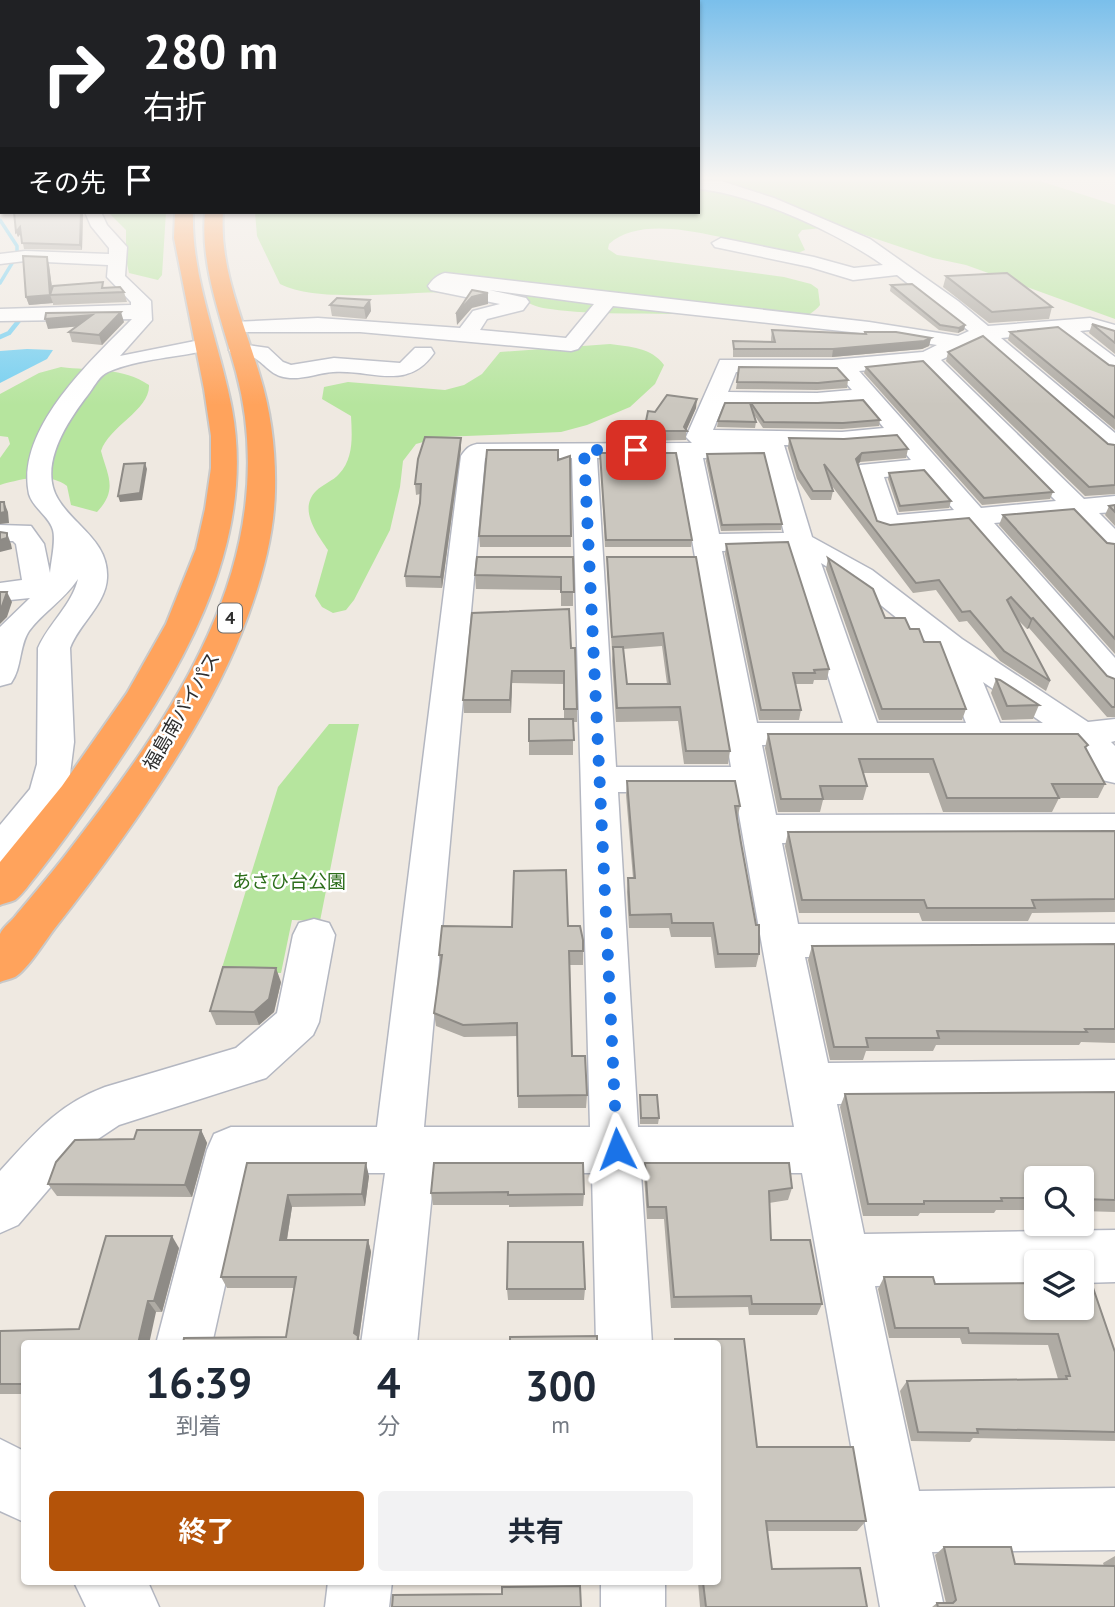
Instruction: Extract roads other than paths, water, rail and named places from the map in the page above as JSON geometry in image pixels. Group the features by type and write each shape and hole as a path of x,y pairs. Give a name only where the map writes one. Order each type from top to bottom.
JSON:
{"highway":[{"name":"福島南バイパス","path":"0,889 66,809 131,715 170,651 201,582 216,529 225,467 220,411 186,255"},
{"name":"福島南バイパス","path":"0,964 106,830 167,743 213,662 242,590 256,533 262,486 261,440 254,401 217,255"}],"street":[{"path":"0,851 34,810 51,782 56,743 52,659 55,645 94,584 88,553 77,534 67,530 43,497 39,470 53,430 64,410 97,368 142,320 141,301 116,277 117,255"},
{"path":"780,255 852,274 900,269"},
{"path":"881,255 950,305 1115,446"},
{"path":"0,259 26,256 116,260"},
{"path":"465,335 480,315 516,306 519,302 438,286 444,279 869,328 962,343"},
{"path":"237,340 253,339 271,324 333,324 571,345 608,300"},
{"path":"75,334 103,311"},
{"path":"0,315 141,311"},
{"path":"901,434 842,439 698,437 728,365 769,356 834,360 927,358 982,332 1090,324 1115,332"},
{"path":"1060,326 1115,367"},
{"path":"237,340 268,355 275,367 290,372 334,365 403,370 410,367 423,353"},
{"path":"97,368 170,350 205,345"},
{"path":"927,358 1115,545"},
{"path":"834,360 869,396 1115,678"},
{"path":"715,399 817,400 869,396"},
{"path":"584,450 624,1340"},
{"path":"689,450 700,554 743,734 781,942 846,1260 912,1607"},
{"path":"389,1340 405,1150 477,559 473,456 477,451 775,450 800,542 863,733"},
{"path":"928,466 869,470 887,524 1115,504"},
{"path":"0,592 56,590 64,578 67,530"},
{"path":"0,533 21,532 30,544 41,592 14,629 1,663"},
{"path":"700,554 800,542 847,565 952,647 1098,732 1115,771"},
{"path":"952,647 987,732"},
{"path":"743,734 1098,732"},
{"path":"600,780 751,779"},
{"path":"761,829 1115,828"},
{"path":"0,1208 66,1133 105,1108 250,1064 297,1021 314,935"},
{"path":"781,942 1115,940"},
{"path":"810,1084 1115,1081"},
{"path":"185,1340 231,1150 822,1150"},
{"path":"846,1260 1115,1256"},
{"path":"0,1469 21,1489"},
{"path":"897,1522 1115,1519"},
{"path":"109,1585 127,1607"},
{"path":"357,1607 360,1585"},
{"path":"632,1585 633,1607"}],"water":[{"path":"53,350 47,359 0,383 0,351"}],"waterway":[{"path":"0,283 14,260"},
{"path":"0,337 9,333 21,318"}],"park label":[{"name":"あさひ台公園","path":"289,881"}]}
